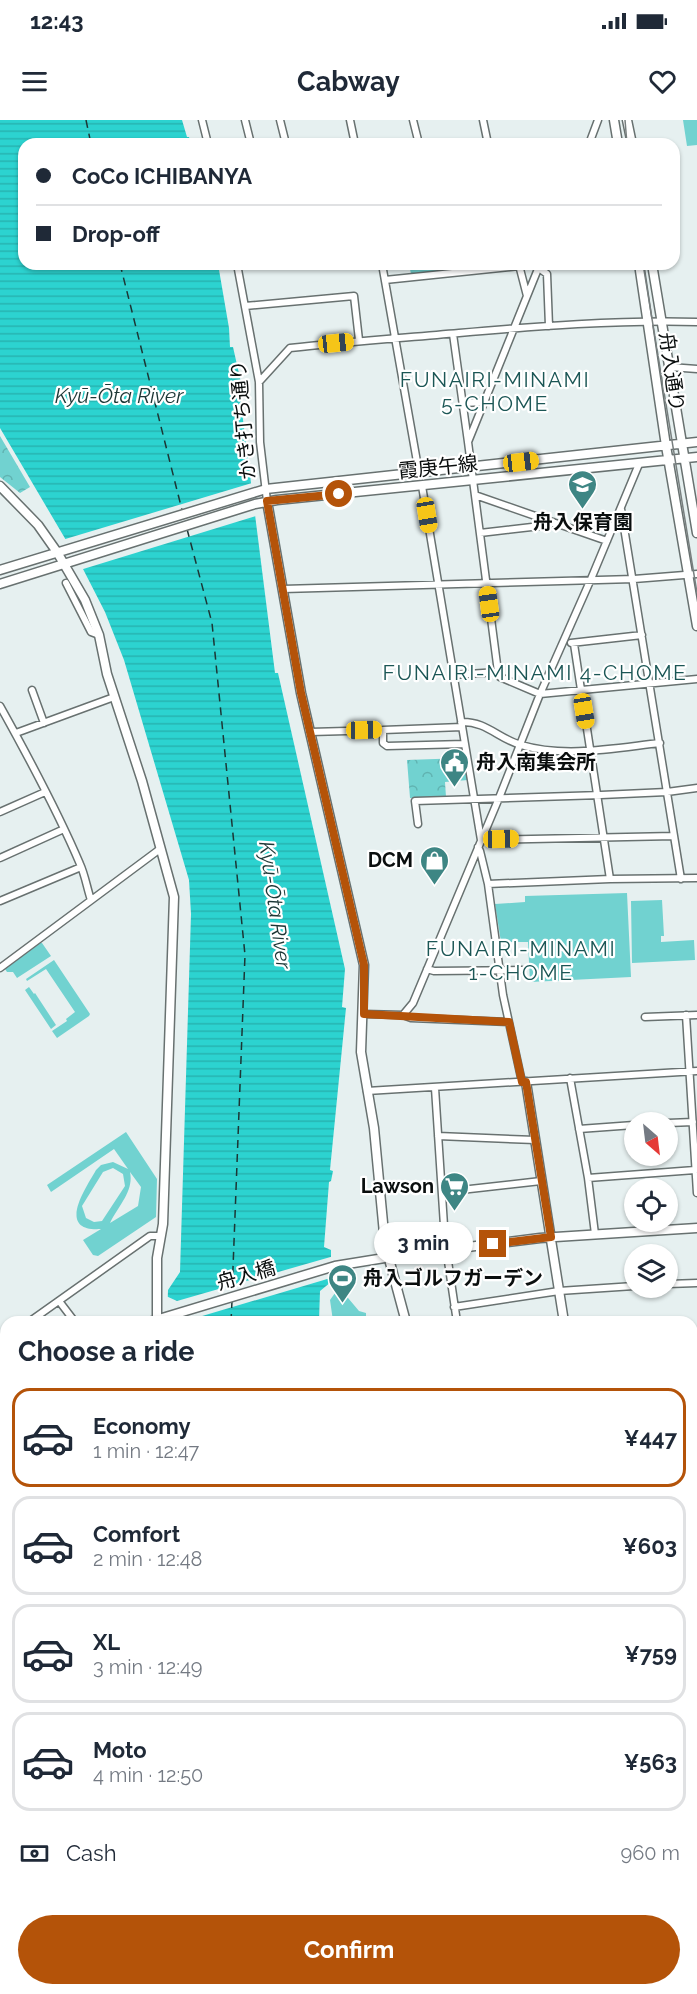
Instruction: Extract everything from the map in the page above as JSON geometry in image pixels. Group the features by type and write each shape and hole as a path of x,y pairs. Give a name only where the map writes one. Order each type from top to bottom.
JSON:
{"street":[{"path":"202,120 206,138"},
{"path":"245,120 250,138"},
{"path":"280,120 284,138"},
{"path":"350,120 354,138"},
{"path":"413,120 418,138"},
{"path":"483,120 487,138"},
{"path":"591,138 598,120"},
{"path":"614,120 617,138"},
{"path":"627,120 631,138"},
{"name":"かき打ち通り","path":"238,270 259,382 260,442 267,501"},
{"path":"383,270 419,473"},
{"path":"385,280 474,270"},
{"path":"520,270 527,296"},
{"path":"468,442 537,270"},
{"path":"543,270 547,274 549,326"},
{"name":"舟入通り","path":"640,270 666,446 693,574 697,626"},
{"name":"舟入通り","path":"653,270 697,533"},
{"path":"244,306 354,296 359,340"},
{"path":"259,382 290,348 359,340 514,328 648,321 697,322"},
{"path":"453,333 485,582 500,677 540,694 581,692 697,679"},
{"path":"669,367 697,369"},
{"path":"463,403 485,402"},
{"path":"0,570 266,489 697,442"},
{"name":"霞庚午線","path":"64,564 267,501 697,457"},
{"path":"403,1016 413,1004 540,694 639,464"},
{"path":"0,486 24,509 57,552 85,600 99,635 107,674 142,781 174,897 161,1236 157,1257 157,1316"},
{"path":"422,486 481,840"},
{"path":"475,495 607,541"},
{"path":"267,501 310,732 364,965 362,1052 374,1128 385,1244 404,1316"},
{"path":"621,509 681,879"},
{"path":"480,533 549,525 554,522"},
{"path":"0,584 64,564"},
{"path":"283,589 634,579 693,574"},
{"path":"66,583 91,632 99,635"},
{"path":"564,640 574,644 642,635"},
{"path":"574,644 610,879"},
{"path":"453,675 498,672"},
{"path":"32,690 44,723"},
{"path":"16,733 114,697"},
{"path":"1,709 16,733 64,829 81,867 91,900"},
{"path":"310,732 383,730 462,725 474,722 520,745 557,751 660,743"},
{"path":"383,730 384,743 387,746 465,744"},
{"path":"418,824 415,801 596,796 697,788"},
{"path":"1,810 45,792"},
{"path":"0,858 64,829"},
{"path":"481,840 674,836"},
{"path":"477,847 488,884 509,1022 535,1140 563,1316"},
{"path":"0,968 160,849"},
{"path":"0,901 81,867"},
{"path":"488,884 697,878"},
{"path":"427,969 434,971 522,970"},
{"path":"364,1014 509,1022"},
{"path":"686,1015 694,1071 693,1122 697,1193"},
{"path":"645,1017 697,1015"},
{"path":"367,1091 694,1071"},
{"path":"570,1078 588,1178 595,1234"},
{"path":"435,1088 446,1250 456,1316"},
{"path":"678,1123 693,1122"},
{"path":"579,1129 624,1126"},
{"path":"438,1137 535,1140"},
{"path":"588,1178 695,1170"},
{"path":"442,1192 541,1181"},
{"name":"舟入橋","path":"167,1316 335,1266 551,1237 697,1227"},
{"path":"38,1316 150,1236 161,1236"},
{"path":"678,1283 697,1282"},
{"path":"454,1307 559,1291 624,1287"},
{"path":"59,1301 70,1316"}],"green space":[{"path":"683,120 697,120 697,145 687,146"},
{"path":"410,270 457,270 411,274"},
{"path":"0,436 30,487 20,493 0,477"},
{"path":"464,758 468,780 445,782 446,797 410,798 407,760"},
{"path":"627,893 631,977 530,982 528,942 501,942 495,904 525,902 525,896"},
{"path":"662,900 664,936 661,936 661,942 694,940 695,960 632,963 631,901"},
{"path":"40,943 51,956 17,978 13,972 7,972 5,969"},
{"path":"54,960 90,1014 57,1038 52,1031 67,1021 66,1019 75,1012 46,969 27,981 26,979"},
{"path":"29,987 56,1025 51,1029 25,990"},
{"path":"126,1132 157,1179 156,1217 98,1256 93,1255 83,1240 101,1229 87,1228 79,1224 77,1216 81,1197 101,1165 113,1162 128,1169 114,1149 51,1192 47,1185","holes":["113,1168 123,1174 125,1186 102,1221 94,1222 86,1218 82,1206 103,1172","130,1172 141,1187 138,1206 110,1223 128,1192"]},
{"name":"舟入ゴルフガーデン","path":"343,1292 359,1311 366,1313 366,1316 332,1316 330,1300 335,1293"}],"water":[{"name":"Kyū-Ōta River","path":"0,120 182,120 189,138 18,138 18,270 219,270 230,347 233,347 242,387 239,388 275,673 278,673 345,969 342,1007 346,1008 330,1170 333,1171 329,1182 324,1247 331,1250 331,1282 320,1291 319,1316 167,1316 168,1290 180,1272 191,914 189,880 124,660 105,612 83,569 0,428"}],"pier":[{"path":"252,483 256,516 80,570 62,540"},
{"path":"334,1256 334,1277 202,1316 166,1316 166,1296 177,1301"}],"ferry route":[{"path":"86,120 90,138"},
{"path":"122,270 182,510"},
{"path":"187,529 212,623 245,955 232,1294"},
{"path":"231,1316 232,1301"}],"tram line":[{"path":"625,120 626,138"},
{"path":"644,270 697,593"}],"place":[{"name":"舟入保育園","path":"583,510"},
{"name":"舟入南集会所","path":"455,788"},
{"name":"DCM","path":"434,886"},
{"name":"Lawson","path":"455,1212"},
{"name":"舟入ゴルフガーデン","path":"342,1304"}],"district":[{"name":"FUNAIRI-MINAMI 5-CHOME","path":"495,392"},
{"name":"FUNAIRI-MINAMI 4-CHOME","path":"535,673"},
{"name":"FUNAIRI-MINAMI 1-CHOME","path":"521,961"}],"route":[{"path":"339,494 267,501 301,693 364,965 364,1014 509,1022 522,1082 526,1082 551,1237 493,1244"}]}
